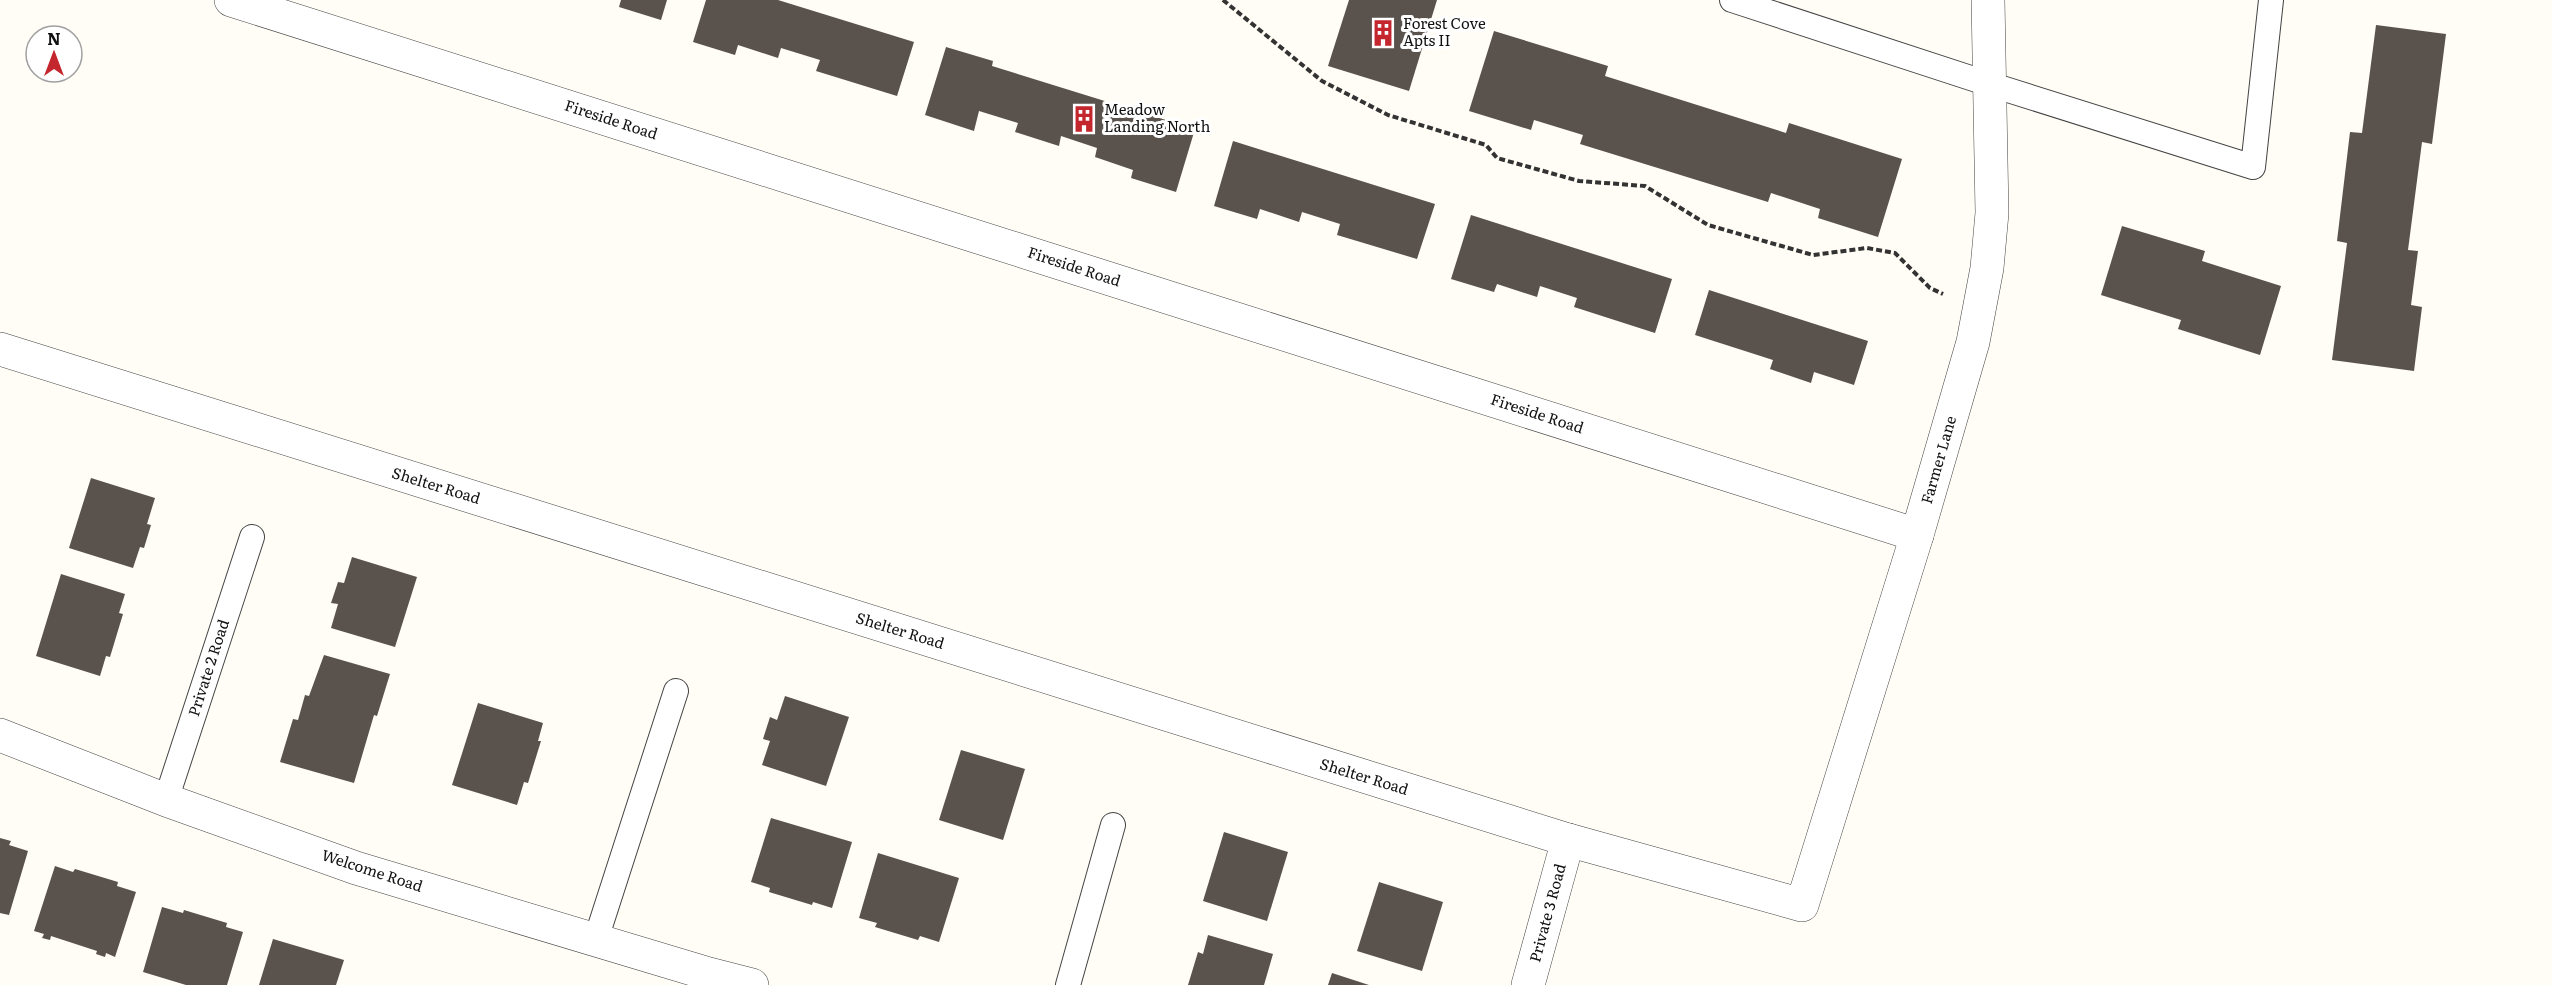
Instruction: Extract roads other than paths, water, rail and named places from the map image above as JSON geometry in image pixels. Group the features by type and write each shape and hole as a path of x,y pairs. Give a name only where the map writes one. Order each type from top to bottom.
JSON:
{"street":[{"name":"Fireside Road","path":"231,0 1917,535"},
{"name":"Farmer Lane","path":"1802,905 1917,535 1973,342 1987,268 1992,213 1988,0"},
{"name":"Shelter Road","path":"0,349 1568,840 1802,905"},
{"name":"Welcome Road","path":"0,735 166,800 356,868 752,985"},
{"name":"Private 3 Road","path":"1528,985 1568,840"}],"lane":[{"path":"1732,0 2253,167 2271,0"},
{"name":"Private 2 Road","path":"166,800 252,537"},
{"path":"596,939 675,691"},
{"path":"1068,985 1113,825"}],"place":[{"name":"Forest Cove Apts II","path":"1383,33"},
{"name":"Meadow Landing North","path":"1084,119"}]}
